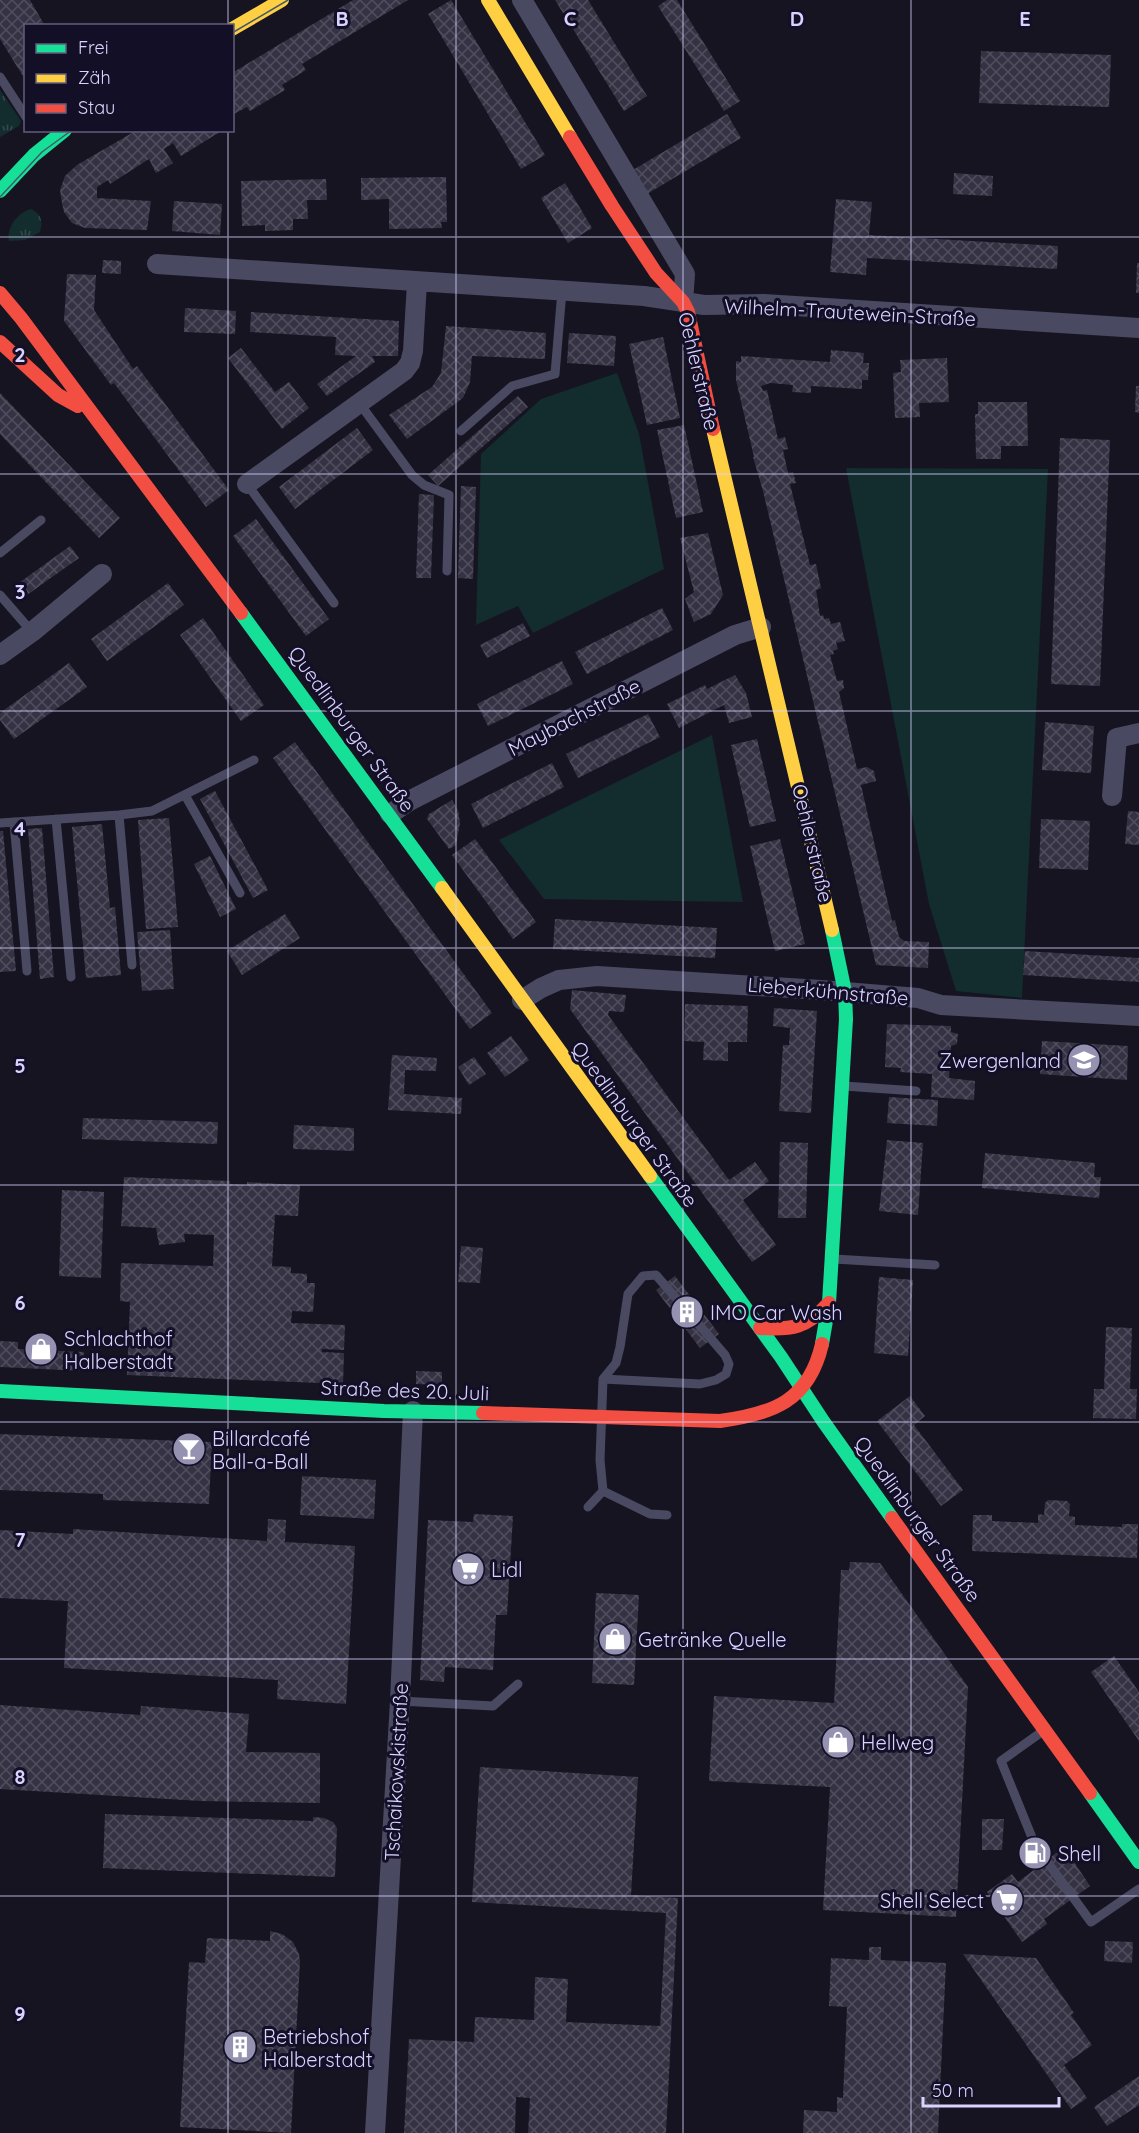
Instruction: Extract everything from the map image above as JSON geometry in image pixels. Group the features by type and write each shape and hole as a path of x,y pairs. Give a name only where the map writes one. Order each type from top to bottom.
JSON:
{"street":[{"path":"234,28 282,0"},
{"name":"Oehlerstraße","path":"488,0 612,206 656,273 683,302 692,325 712,426 840,961 846,1019 829,1303 827,1324 818,1362 803,1390"},
{"name":"Oehlerstraße","path":"522,0 686,274 683,302"},
{"path":"0,191 42,141 61,132"},
{"name":"Wilhelm-Trautewein-Straße","path":"157,264 644,296 704,305 775,304 1139,328"},
{"path":"247,484 404,371 410,363 417,282"},
{"name":"Quedlinburger Straße","path":"0,293 93,413 390,814 760,1328 1139,1862"},
{"name":"Quedlinburger Straße","path":"0,342 57,395 93,413"},
{"path":"0,655 32,632 102,574"},
{"name":"Maybachstraße","path":"390,814 411,800 735,635 761,627"},
{"path":"1112,796 1117,738 1139,733"},
{"name":"Lieberkühnstraße","path":"522,1000 559,980 597,976 918,998 941,1005 1139,1016"},
{"path":"760,1328 798,1328 816,1319 829,1303"},
{"name":"Straße des 20. Juli","path":"0,1391 413,1411 691,1421 741,1419 779,1408 803,1390"},
{"name":"Tschaikowskistraße","path":"375,2133 400,1701 413,1411"}],"lane":[{"path":"0,77 24,114"},
{"path":"461,431 512,386 555,374 562,291"},
{"path":"360,404 412,475 423,485 449,495 447,571"},
{"path":"247,484 334,603"},
{"path":"0,552 41,520"},
{"path":"0,595 32,632"},
{"path":"0,823 152,811 254,760"},
{"path":"185,795 240,893"},
{"path":"119,815 132,965"},
{"path":"56,819 71,976"},
{"path":"14,822 27,971"},
{"path":"841,1086 916,1091"},
{"path":"832,1259 935,1265"},
{"path":"588,1507 603,1491 600,1460 603,1379 616,1363 628,1294 643,1276 656,1275 665,1284 725,1355 729,1364 726,1374 716,1380 700,1384 603,1379"},
{"path":"603,1491 650,1514 667,1515"},
{"path":"400,1701 493,1706 518,1683"},
{"path":"1045,1730 1001,1761 1035,1845 1091,1922 1139,1889"}],"green space":[{"path":"0,90 21,121 19,126 0,137"},
{"path":"31,209 41,219 40,232 25,240 9,241 9,231 14,221 22,213"},
{"path":"617,373 639,434 664,569 533,633 518,606 476,625 481,454 541,399"},
{"path":"846,468 1048,469 1022,998 956,991 929,904"},
{"path":"712,735 743,902 544,899 499,840"}],"building":[{"path":"0,0 30,0 44,24 24,24 24,78 0,39"},
{"path":"353,0 408,0 302,64 306,70 282,85 285,90 250,111 247,107 234,114 234,72"},
{"path":"451,0 545,155 521,169 428,14"},
{"path":"555,0 588,0 647,96 624,111"},
{"path":"667,0 677,0 740,101 724,111 658,6"},
{"path":"981,51 1111,55 1109,107 979,103"},
{"path":"727,114 741,138 647,194 633,170"},
{"path":"134,132 220,132 181,156 173,143 164,149 173,163 156,173 149,159 110,184 108,180 97,187 97,198 151,201 147,230 85,228 72,223 64,212 60,190 65,176 77,165"},
{"path":"954,173 993,176 992,196 953,194"},
{"path":"446,177 447,222 441,222 442,228 389,229 389,199 361,200 361,178"},
{"path":"326,179 327,200 307,200 308,219 293,219 293,230 265,231 265,225 242,226 241,181"},
{"path":"565,183 592,228 568,243 541,198"},
{"path":"836,199 872,202 869,235 1058,246 1057,269 867,258 866,275 830,272"},
{"path":"174,201 222,204 220,235 172,231"},
{"path":"103,260 121,261 121,274 102,273"},
{"path":"1137,263 1139,263 1139,293 1136,293"},
{"path":"67,274 96,275 94,310 133,369 137,366 229,490 206,507 114,383 111,385 64,321"},
{"path":"185,308 236,311 235,334 184,332"},
{"path":"251,312 399,321 398,356 372,356 375,362 327,396 317,384 356,356 335,355 336,337 250,332"},
{"path":"446,326 546,333 545,359 472,356 470,382 463,398 407,439 389,415 432,387 441,373"},
{"path":"569,333 616,336 614,366 567,363"},
{"path":"663,337 680,418 647,425 629,344"},
{"path":"241,348 275,392 289,382 309,408 282,429 228,358"},
{"path":"831,350 864,353 863,363 869,363 868,380 862,380 862,389 811,386 811,393 792,392 793,385 770,383 761,386 763,391 767,390 778,439 785,437 788,449 783,450 788,473 793,472 796,483 790,484 810,565 816,564 821,588 816,590 820,616 823,615 824,619 829,618 831,624 840,622 845,641 836,643 838,649 830,655 837,681 843,680 844,688 839,692 857,769 867,767 874,771 876,781 861,785 892,921 895,920 899,937 904,941 929,942 928,968 876,965 736,380 736,361 741,362 741,356 830,362"},
{"path":"947,358 949,402 919,403 920,417 895,418 893,373 901,372 900,360"},
{"path":"1136,386 1139,386 1139,413 1135,412"},
{"path":"0,393 120,518 99,538 0,434"},
{"path":"518,396 528,407 438,486 428,475"},
{"path":"978,402 1027,402 1028,446 1001,446 1001,459 976,459 975,414 978,414"},
{"path":"684,425 703,512 676,518 657,430"},
{"path":"357,428 373,450 295,509 279,487"},
{"path":"1060,438 1110,440 1100,686 1051,684"},
{"path":"461,486 476,487 473,579 458,578"},
{"path":"419,494 434,495 431,578 416,578"},
{"path":"256,519 329,619 306,636 233,536"},
{"path":"708,533 723,595 711,614 694,622 685,599 694,592 680,538"},
{"path":"70,546 79,558 24,597 16,585"},
{"path":"168,583 184,605 107,661 91,639"},
{"path":"662,608 673,630 587,674 575,652"},
{"path":"203,618 264,705 241,721 180,635"},
{"path":"523,623 530,636 487,658 480,645"},
{"path":"562,661 573,684 488,726 477,704"},
{"path":"69,663 87,687 14,739 0,720 0,713"},
{"path":"735,675 746,693 752,717 729,723 724,705 679,728 667,704 705,685 707,689"},
{"path":"648,714 660,737 578,778 566,754"},
{"path":"1045,722 1094,726 1091,773 1042,770"},
{"path":"757,739 776,821 750,827 731,745"},
{"path":"295,742 492,1013 470,1029 273,758"},
{"path":"552,763 564,787 483,828 471,804"},
{"path":"215,791 268,890 253,898 200,799"},
{"path":"452,800 458,810 460,823 456,845 449,849 427,819 429,814"},
{"path":"1128,811 1139,812 1139,845 1125,844"},
{"path":"169,818 178,927 146,929 138,820"},
{"path":"1041,819 1090,821 1088,870 1039,868"},
{"path":"102,824 110,908 115,907 121,975 86,978 72,827"},
{"path":"42,828 54,977 40,979 28,829"},
{"path":"0,831 3,831 16,971 0,972"},
{"path":"475,839 536,922 513,939 452,855"},
{"path":"780,839 805,944 775,951 750,846"},
{"path":"210,856 236,909 220,917 194,864"},
{"path":"285,914 300,938 242,975 227,951"},
{"path":"555,919 717,928 715,958 553,949"},
{"path":"170,930 174,989 142,991 137,932"},
{"path":"1025,951 1139,958 1139,982 1023,975"},
{"path":"572,990 626,995 624,1012 609,1011 608,1015 729,1180 755,1162 769,1181 743,1200 776,1245 752,1262 570,1009"},
{"path":"685,1004 748,1006 747,1042 728,1042 728,1061 703,1060 704,1042 684,1041"},
{"path":"774,1008 817,1011 811,1113 779,1111 783,1045 789,1045 790,1028 773,1026"},
{"path":"887,1024 951,1026 951,1032 958,1034 957,1044 951,1046 949,1078 975,1081 974,1100 931,1097 932,1074 900,1072 901,1068 885,1067"},
{"path":"511,1036 529,1060 505,1077 487,1053"},
{"name":"Zwergenland","path":"1042,1041 1128,1046 1127,1080 1040,1074"},
{"path":"392,1055 437,1058 436,1071 405,1070 404,1094 462,1098 461,1114 388,1110"},
{"path":"474,1057 486,1074 469,1085 458,1067"},
{"path":"889,1097 938,1100 937,1126 887,1123"},
{"path":"83,1118 218,1122 217,1144 82,1139"},
{"path":"294,1125 354,1128 354,1151 293,1149"},
{"path":"887,1140 923,1143 918,1215 879,1211"},
{"path":"780,1142 808,1143 806,1218 778,1218"},
{"path":"985,1153 1095,1163 1094,1177 1101,1177 1099,1198 982,1188"},
{"path":"124,1177 230,1181 230,1184 247,1185 247,1182 300,1185 298,1216 275,1215 272,1266 291,1267 291,1273 307,1274 307,1283 315,1283 313,1312 292,1311 291,1323 345,1325 344,1350 322,1349 322,1352 344,1353 343,1384 127,1375 130,1302 120,1301 121,1263 213,1266 214,1235 184,1234 185,1242 159,1245 156,1228 121,1226"},
{"path":"62,1190 104,1192 101,1278 59,1276"},
{"path":"461,1246 483,1248 480,1283 458,1282"},
{"name":"IMO Car Wash","path":"675,1276 719,1334 700,1348 656,1290"},
{"path":"879,1277 913,1280 908,1356 874,1353"},
{"path":"1106,1327 1132,1328 1130,1389 1137,1389 1136,1419 1093,1418 1094,1389 1104,1389"},
{"path":"0,1341 18,1342 18,1349 84,1352 84,1371 0,1367"},
{"path":"416,1371 442,1372 442,1385 416,1384"},
{"path":"910,1396 925,1416 914,1425 963,1490 941,1506 877,1421"},
{"path":"0,1434 212,1442 209,1504 103,1500 103,1494 0,1490"},
{"path":"302,1476 376,1480 374,1519 300,1515"},
{"path":"1048,1500 1067,1501 1070,1504 1069,1516 1075,1517 1075,1525 1122,1527 1122,1524 1138,1524 1137,1558 972,1551 973,1515 992,1515 992,1521 1038,1523 1038,1514 1044,1515 1045,1503"},
{"name":"Lidl","path":"474,1514 513,1516 507,1615 496,1615 493,1670 445,1667 444,1682 420,1680 428,1520 473,1522"},
{"path":"268,1519 286,1520 285,1542 355,1546 346,1704 277,1699 278,1680 64,1668 68,1601 0,1598 0,1530 73,1534 73,1529 267,1541"},
{"name":"Hellweg","path":"850,1562 880,1563 968,1687 956,1917 823,1910 830,1787 709,1781 714,1696 834,1703 841,1570 849,1570"},
{"name":"Getränke Quelle","path":"596,1593 639,1595 634,1685 592,1683"},
{"path":"1114,1656 1139,1692 1139,1741 1091,1672"},
{"path":"0,1705 140,1715 141,1706 249,1714 246,1752 320,1753 320,1803 201,1801 0,1789"},
{"path":"480,1767 638,1777 631,1895 678,1898 666,2133 528,2133 530,2098 516,2097 515,2133 404,2133 409,2039 474,2042 475,2017 534,2020 535,1977 568,1979 566,2022 660,2026 666,1913 472,1902"},
{"path":"105,1814 313,1821 313,1817 324,1818 333,1822 337,1828 335,1877 103,1868"},
{"path":"982,1819 1004,1819 1002,1850 982,1850"},
{"path":"1064,1847 1090,1886 1044,1919 1047,1924 1022,1942 987,1892 1012,1874 1018,1882"},
{"name":"Betriebshof Halberstadt","path":"270,1931 282,1934 293,1942 300,1961 291,2133 180,2127 189,1962 205,1963 207,1938 270,1941"},
{"path":"1105,1941 1133,1942 1132,1963 1104,1961"},
{"path":"869,1947 881,1947 881,1960 946,1963 938,2133 803,2133 804,2110 837,2112 837,2097 843,2098 847,2007 829,2006 831,1958 869,1960"},
{"path":"963,1954 1036,1958 1074,2013 1071,2015 1092,2045 1064,2065 1087,2098 1071,2109"},
{"path":"1139,2076 1139,2105 1107,2126 1094,2107"}],"tram line":[{"path":"234,32 288,0"},
{"path":"0,197 42,152 69,132"}],"traffic: fast":[{"path":"0,191 34,155 63,132"},
{"path":"241,613 442,888"},
{"path":"822,1344 829,1303 846,1019 845,992 832,930"},
{"path":"650,1176 781,1357 892,1518"},
{"path":"0,1391 384,1411 483,1413"},
{"path":"1090,1793 1139,1862"}],"traffic: slow":[{"path":"234,28 282,0"},
{"path":"488,0 570,137"},
{"path":"713,429 832,930"},
{"path":"442,888 650,1176"}],"traffic: jam":[{"path":"570,137 656,273 683,302 688,312 713,429"},
{"path":"0,293 241,613"},
{"path":"0,342 58,395 78,406"},
{"path":"760,1328 798,1326 813,1318 829,1303"},
{"path":"483,1413 720,1421 739,1418 772,1409 798,1392 808,1379 822,1344"},
{"path":"892,1518 1090,1793"}],"place":[{"name":"Zwergenland","path":"1084,1060"},
{"name":"IMO Car Wash","path":"687,1312"},
{"name":"Schlachthof Halberstadt","path":"41,1349"},
{"name":"Billardcafé Ball-a-Ball","path":"189,1449"},
{"name":"Lidl","path":"468,1569"},
{"name":"Getränke Quelle","path":"615,1639"},
{"name":"Hellweg","path":"838,1742"},
{"name":"Shell","path":"1035,1853"},
{"name":"Shell Select","path":"1007,1900"},
{"name":"Betriebshof Halberstadt","path":"240,2047"}]}
